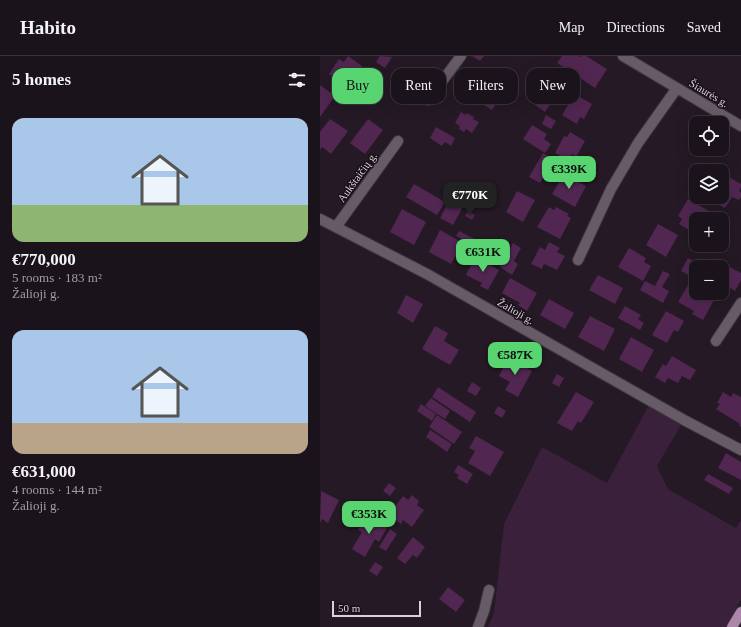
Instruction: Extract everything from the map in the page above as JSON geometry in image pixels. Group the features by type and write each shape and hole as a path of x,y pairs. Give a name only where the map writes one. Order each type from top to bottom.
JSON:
{"main road":[{"path":"732,627 741,612"}],"street":[{"path":"446,76 461,56"},
{"name":"Šiaurės g.","path":"623,56 741,126"},
{"path":"578,260 610,189 638,143 677,88"},
{"name":"Aukštaičių g.","path":"336,227 398,141"},
{"name":"Žalioji g.","path":"320,219 427,274 741,450"},
{"path":"716,341 741,303"},
{"path":"478,627 489,590"}],"shaded area":[{"path":"651,401 684,420 657,466 668,489 736,528 741,520 741,600 725,627 488,627 494,613 504,524 542,447 607,483"}],"building":[{"path":"348,56 362,66 361,68 333,68 339,59 344,62"},
{"path":"380,56 392,57 385,68 376,62"},
{"path":"472,56 484,56 480,61"},
{"path":"562,56 586,56 607,69 595,88 580,78 580,68 565,68 557,63"},
{"path":"332,70 332,76 329,74"},
{"path":"320,85 332,94 332,100 320,117"},
{"path":"580,97 592,104 584,119 580,117 577,124 562,115 569,104 580,104"},
{"path":"482,104 496,104 492,110"},
{"path":"536,104 550,104 545,112"},
{"path":"461,112 466,115 467,113 479,122 472,133 466,129 464,132 459,129 460,126 455,123"},
{"path":"546,115 556,121 551,129 542,124"},
{"path":"330,119 348,131 331,154 322,147 320,150 320,132"},
{"path":"368,119 383,130 365,154 350,143"},
{"path":"532,125 547,134 544,139 551,144 545,153 523,139"},
{"path":"436,127 455,138 451,146 445,142 442,146 430,138"},
{"path":"570,132 585,141 576,157 572,154 569,161 555,153 564,136 567,137"},
{"path":"543,153 553,159 540,183 529,177"},
{"path":"564,174 586,186 575,207 552,194"},
{"path":"729,177 741,184 739,191 741,193 741,197 739,200 732,197 729,202"},
{"path":"414,184 445,202 437,215 406,197"},
{"path":"517,191 535,200 523,222 506,212"},
{"path":"451,197 464,205 453,225 440,218"},
{"path":"688,199 689,204 697,204 709,211 689,212 689,230 679,224 682,219 678,216"},
{"path":"718,204 728,204 725,208"},
{"path":"549,207 554,210 556,207 569,214 567,216 571,218 560,239 537,227"},
{"path":"402,209 426,222 414,245 390,232"},
{"path":"468,211 475,215 472,220 465,216"},
{"path":"658,224 678,235 666,257 646,245"},
{"path":"440,230 463,243 451,264 429,252"},
{"path":"459,231 477,240 474,246 456,236"},
{"path":"549,242 560,248 557,252 565,256 557,270 544,264 542,269 531,264 540,247 545,250"},
{"path":"513,243 521,248 514,261 518,264 512,275 500,267"},
{"path":"629,248 646,258 644,262 651,266 643,281 618,267"},
{"path":"475,257 499,270 488,290 480,286 482,283 466,275"},
{"path":"688,258 691,260 689,260 689,275 681,271"},
{"path":"729,266 741,273 741,280 735,291 729,287"},
{"path":"663,271 670,274 662,287 669,291 663,303 640,290 645,281 655,286"},
{"path":"598,275 623,288 615,304 589,290"},
{"path":"510,278 537,293 527,311 518,305 520,303 502,293"},
{"path":"688,285 689,300 714,300 703,320 692,314 694,311 678,302"},
{"path":"406,295 423,304 413,323 397,313"},
{"path":"549,299 574,313 565,329 540,315"},
{"path":"625,306 641,315 638,319 644,323 640,330 618,318"},
{"path":"666,311 684,321 678,332 674,330 667,343 652,335"},
{"path":"590,316 615,329 604,351 578,337"},
{"path":"435,326 448,333 444,341 459,350 450,365 422,349"},
{"path":"631,337 654,350 642,372 619,359"},
{"path":"510,355 522,362 521,365 532,371 518,397 505,390 510,382 499,376"},
{"path":"672,356 696,370 690,380 682,376 678,383 668,378 665,383 655,377 663,364 666,366"},
{"path":"557,374 564,378 559,387 552,383"},
{"path":"472,382 481,388 476,396 467,391"},
{"path":"438,387 476,412 470,422 432,397"},
{"path":"576,392 594,402 581,423 578,421 572,431 557,423"},
{"path":"723,392 731,397 733,393 741,397 741,427 739,426 740,424 716,409 720,404 717,403"},
{"path":"431,398 450,411 445,419 425,406"},
{"path":"421,404 436,414 432,421 417,411"},
{"path":"498,406 506,411 502,418 494,413"},
{"path":"437,415 462,432 454,444 429,427"},
{"path":"430,430 452,444 447,452 426,437"},
{"path":"476,436 504,452 490,476 468,463 475,451 469,448"},
{"path":"726,453 741,462 741,480 718,468"},
{"path":"458,465 473,474 467,484 457,478 459,475 454,472"},
{"path":"708,474 733,488 729,494 704,480"},
{"path":"389,483 396,488 390,496 383,491"},
{"path":"321,491 339,500 328,523 322,519 320,523"},
{"path":"412,495 419,501 417,505 424,510 412,527 403,520 401,524 389,515 403,496 408,500"},
{"path":"367,515 387,528 379,542 375,539 365,557 352,549 362,532 358,530"},
{"path":"390,529 397,534 386,551 379,547"},
{"path":"413,537 425,547 417,558 413,555 405,564 397,558"},
{"path":"375,562 383,567 377,576 369,571"},
{"path":"448,587 465,600 456,612 439,599"}]}
